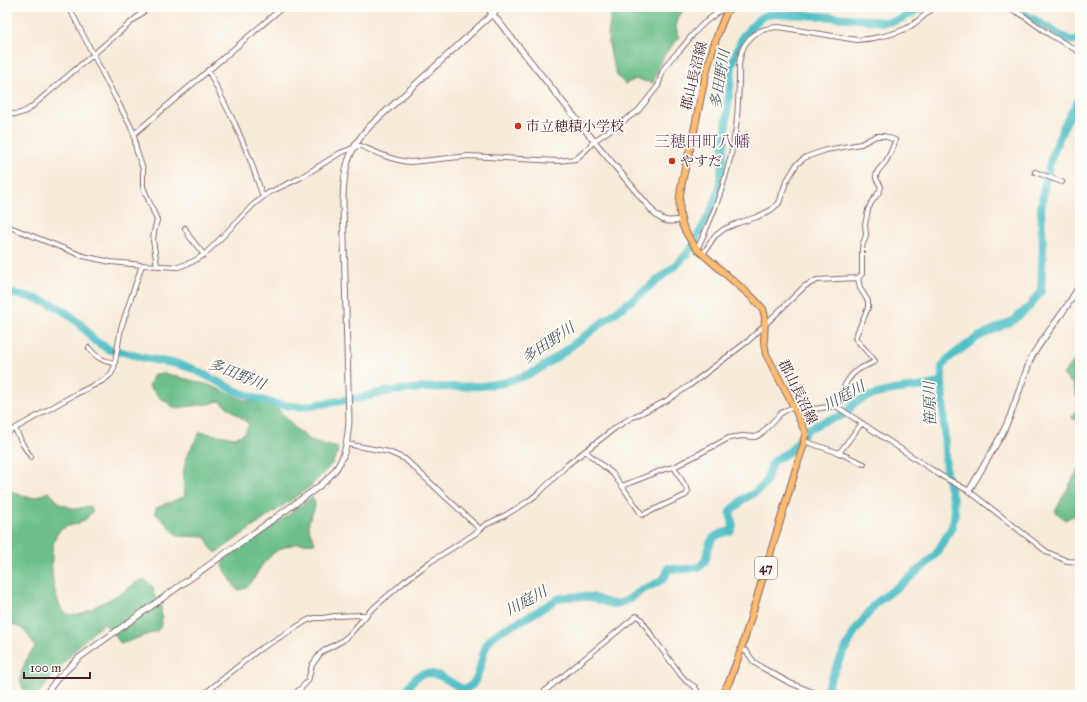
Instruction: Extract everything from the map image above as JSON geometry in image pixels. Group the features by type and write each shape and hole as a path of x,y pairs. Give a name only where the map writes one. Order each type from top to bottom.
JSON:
{"main road":[{"name":"郡山長沼線","path":"722,695 729,682 741,650 806,434 795,409 766,354 764,342 765,317 763,309 754,299 697,248 684,228 681,220 681,188 703,86 720,25 729,7"}],"street":[{"path":"70,7 134,134 143,169 143,187 157,220 154,232 157,265"},
{"path":"7,114 19,114 29,109 149,7"},
{"path":"134,134 283,7"},
{"path":"487,7 594,141 655,214 660,219 669,222 681,220"},
{"path":"45,695 57,679 80,657 324,483 338,468 347,444 349,408 347,382 343,186 346,165 354,147 370,124 500,7"},
{"path":"7,226 83,256 111,262 175,267 192,262 204,255 226,234 247,210 273,190 300,178 340,153 354,147 361,146 404,162 469,156 566,160 576,159 594,141 638,111 658,86 664,70 670,60 704,23 718,12 729,7"},
{"path":"697,248 717,204 727,170 736,127 739,62 744,47 757,31 769,27 779,27 856,40 866,39 897,32 910,26 935,7"},
{"path":"1004,7 1020,14 1050,35 1080,52"},
{"path":"208,70 235,124 250,159 263,197"},
{"path":"294,695 308,680 312,665 316,658 325,650 350,634 378,603 430,562 473,536 488,523 515,511 540,492 567,465 615,428 674,396 748,341 800,290 811,282 858,278 862,274 862,249 866,234 865,225 868,210 881,187 876,175 885,163 895,140 884,136 876,136 861,144 826,150 806,157 797,164 786,182 779,203 776,207 757,217 724,229 714,237 703,254"},
{"path":"1035,172 1062,182"},
{"path":"185,228 189,236 204,255"},
{"path":"7,433 74,395 104,380 111,374 115,362 121,328 142,265"},
{"path":"838,407 846,382 860,369 875,361 855,338 865,316 868,304 868,301 860,288 858,278"},
{"path":"968,491 1002,434 1031,358 1036,349 1068,307 1080,284"},
{"path":"89,348 102,360 115,362"},
{"path":"622,486 665,469 674,467 729,438 742,436 756,437 761,434 782,411 792,408 806,410 838,407 968,491 1047,552 1067,561 1080,562"},
{"path":"839,453 862,423"},
{"path":"15,428 23,445 31,457"},
{"path":"804,440 864,464"},
{"path":"347,444 389,452 405,459 480,529"},
{"path":"585,452 613,474 642,515 688,494 688,491 674,467"},
{"path":"203,695 257,651 308,620 335,616 366,616"},
{"path":"540,695 637,616 641,619 680,674 686,681 695,687 700,695"},
{"path":"741,650 746,650 754,662 761,667 790,683 825,695"}],"green space":[{"path":"612,7 686,7 676,24 679,38 663,57 653,83 636,79 625,84 617,76 611,56 608,36"},
{"path":"1080,355 1080,421 1072,418 1078,406 1078,401 1073,385 1063,375 1067,368"},
{"path":"164,373 209,385 244,400 264,403 276,407 294,427 310,440 338,448 337,454 331,465 311,486 216,553 210,547 206,537 178,536 155,513 156,508 185,496 183,477 186,457 200,432 235,438 245,433 249,424 220,401 175,408 159,397 149,386 154,374"},
{"path":"1080,466 1080,510 1065,520 1055,511"},
{"path":"9,490 26,497 36,497 49,492 60,504 75,509 90,506 93,511 82,522 68,526 58,532 54,543 52,565 55,590 62,609 68,614 74,615 83,613 125,591 138,581 145,580 153,587 154,595 161,606 162,625 157,631 121,644 109,627 103,624 79,645 37,695 30,695 23,688 21,683 23,667 35,647 24,631 7,622 7,491"},
{"path":"312,497 315,505 309,520 309,528 315,543 299,543 278,550 264,563 248,586 237,590 222,565 224,560"}],"waterway":[{"name":"多田野川","path":"7,293 27,296 54,305 67,313 81,325 95,341 110,350 178,364 193,369 236,391 275,404 300,407 360,398 389,391 422,388 482,386 502,383 522,377 536,371 557,357 645,290 676,265 694,244 713,208 720,187 732,66 743,36 760,18 770,14 805,15 883,22 896,21 922,7"},
{"name":"多田野川","path":"1013,7 1069,40 1080,41"},
{"name":"笹原川","path":"824,695 839,661 855,631 876,603 926,564 936,554 952,527 955,514 953,499 946,473 942,367 947,360 978,337 1014,320 1029,307 1041,291 1043,248 1041,210 1044,187 1052,156 1064,126 1080,97"},
{"name":"川庭川","path":"406,695 410,685 415,679 422,674 428,673 440,676 462,689 468,688 473,684 476,678 485,649 490,639 504,629 556,600 573,597 591,597 615,604 626,601 642,590 661,581 666,576 668,568 681,569 699,567 705,561 710,543 713,539 719,534 731,531 733,526 730,512 732,509 742,500 763,486 775,460 790,451 808,429 825,421 841,416 849,410 853,404 866,397 892,390 925,386 942,382"}],"place":[{"name":"市立穂積小学校","path":"518,126"},
{"name":"やすだ","path":"672,161"}],"district":[{"name":"三穂田町八幡","path":"702,141"}]}
